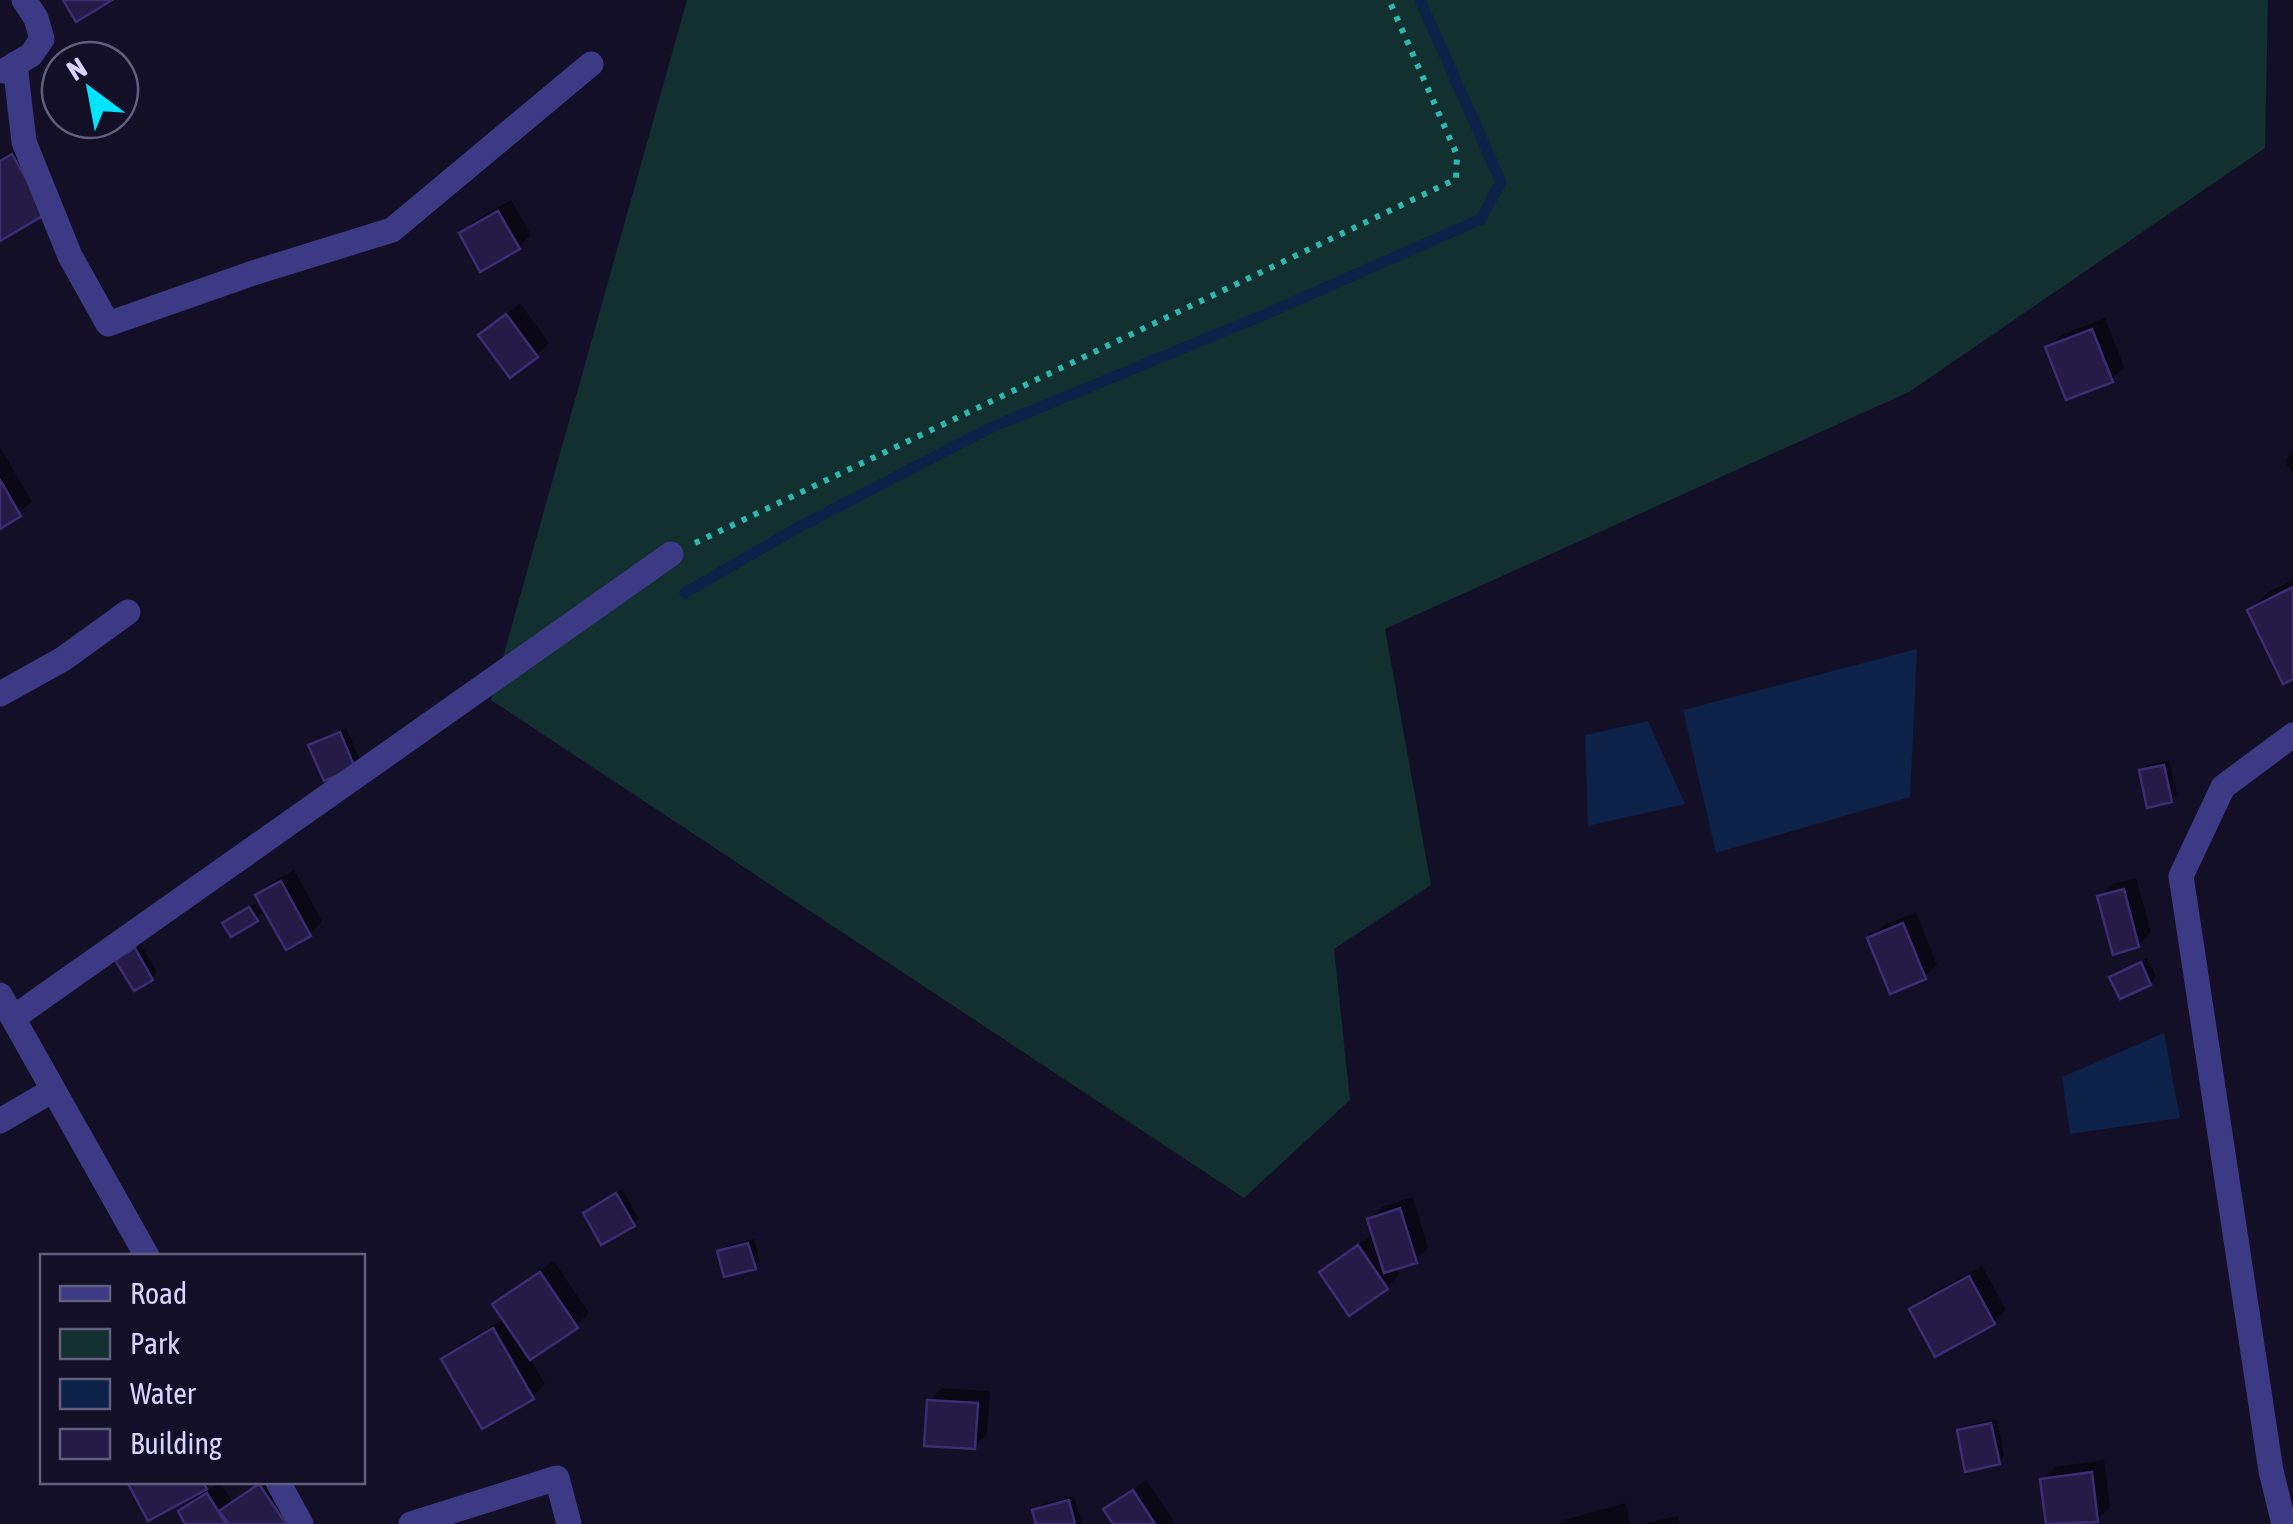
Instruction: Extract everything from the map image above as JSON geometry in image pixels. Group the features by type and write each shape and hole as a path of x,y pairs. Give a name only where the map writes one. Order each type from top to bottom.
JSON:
{"street":[{"path":"24,0 36,18 42,39 31,55 8,69 24,142 70,256 108,324 392,230 590,64"},
{"path":"146,1254 6,1007 671,554"},
{"path":"0,694 63,658 128,612"},
{"path":"2284,1524 2268,1452 2182,876 2223,787 2293,735"},
{"path":"0,1121 53,1090"},
{"path":"411,1524 558,1478 569,1524"},
{"path":"279,1484 300,1524"}],"path":[{"path":"671,554 1456,179 1456,155 1389,0"}],"green space":[{"path":"687,0 2268,0 2265,148 1909,392 1385,629 1431,885 1334,949 1350,1100 1244,1198 491,700"}],"water":[{"path":"1917,649 1910,797 1716,853 1683,710"},
{"path":"1648,721 1685,804 1588,826 1585,735"},
{"path":"2164,1033 2180,1118 2070,1134 2062,1077"}],"building":[{"path":"63,0 112,0 76,22"},
{"path":"12,154 46,214 0,241 0,161"},
{"path":"498,211 520,249 480,272 459,233"},
{"path":"506,314 538,357 510,378 478,335"},
{"path":"2092,329 2113,382 2066,400 2045,347"},
{"path":"0,480 21,516 0,529"},
{"path":"2293,587 2293,679 2283,684 2247,610"},
{"path":"340,732 355,768 324,781 308,745"},
{"path":"2164,765 2172,802 2147,808 2139,770"},
{"path":"281,881 311,936 286,950 255,895"},
{"path":"2124,889 2139,947 2113,955 2097,896"},
{"path":"249,907 258,921 231,937 222,923"},
{"path":"1903,923 1926,979 1890,994 1867,938"},
{"path":"135,948 153,980 134,991 115,960"},
{"path":"2141,962 2151,985 2120,999 2109,977"},
{"path":"616,1193 635,1226 601,1245 583,1213"},
{"path":"1400,1208 1417,1263 1384,1273 1367,1219"},
{"path":"748,1243 756,1269 724,1277 717,1251"},
{"path":"1358,1245 1388,1289 1349,1316 1319,1272"},
{"path":"540,1272 578,1328 530,1360 492,1304"},
{"path":"1969,1276 1995,1324 1935,1357 1909,1309"},
{"path":"493,1328 534,1399 482,1429 441,1359"},
{"path":"927,1400 978,1403 975,1449 924,1446"},
{"path":"1991,1423 2000,1464 1965,1472 1957,1430"},
{"path":"2092,1472 2098,1522 2046,1524 2040,1479"},
{"path":"128,1484 204,1484 207,1489 148,1521"},
{"path":"259,1484 286,1524 229,1524 219,1511"},
{"path":"1133,1490 1155,1524 1113,1524 1103,1509"},
{"path":"207,1493 226,1524 185,1524 178,1511"},
{"path":"1069,1500 1075,1524 1036,1524 1032,1510"}],"waterway":[{"path":"685,593 797,528 990,428 1266,314 1481,219 1501,182 1420,0"}]}
